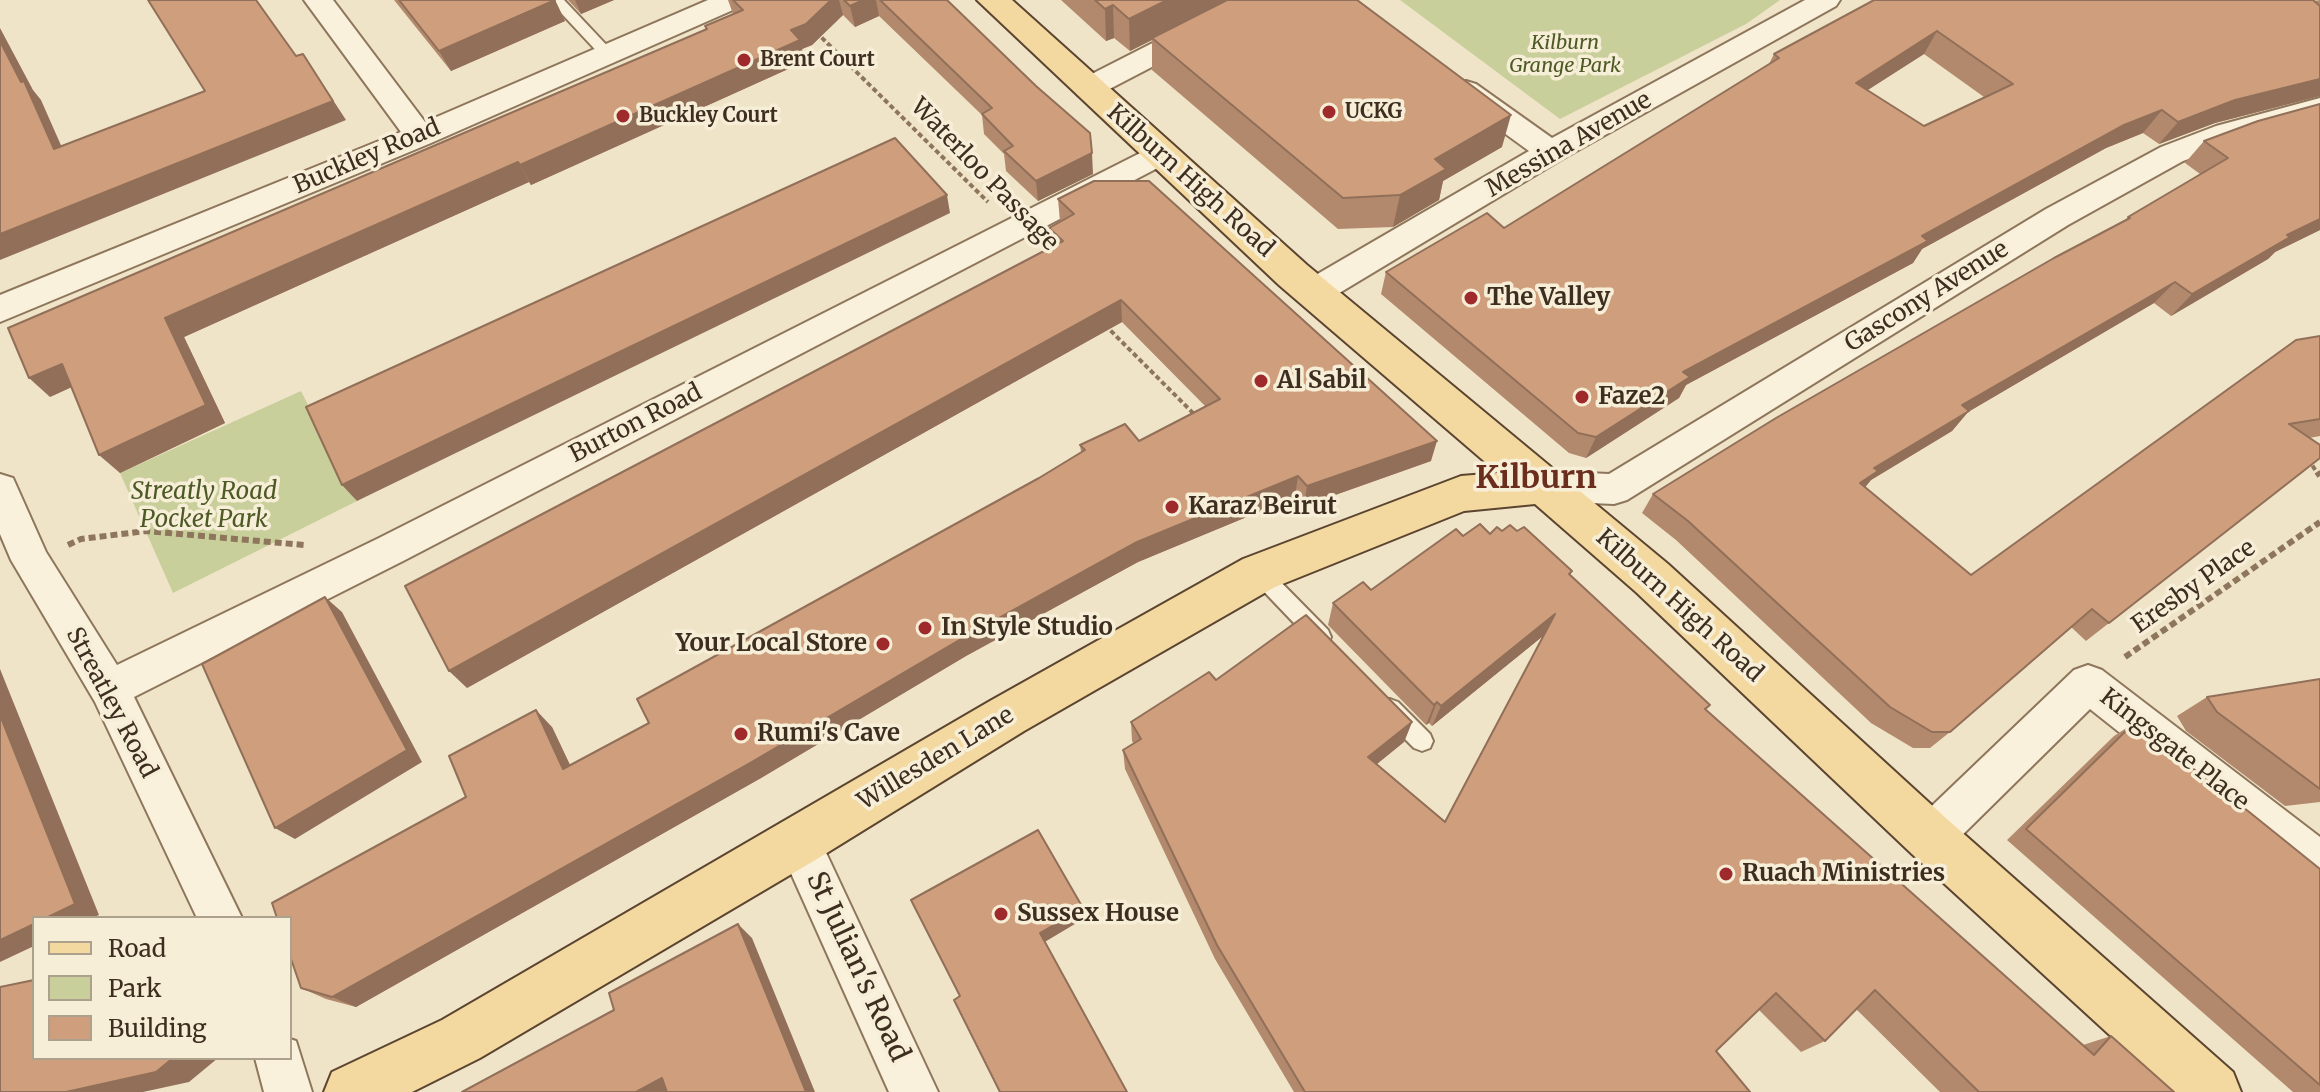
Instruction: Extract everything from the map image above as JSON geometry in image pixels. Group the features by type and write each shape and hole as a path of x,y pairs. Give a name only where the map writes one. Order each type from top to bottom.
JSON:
{"main road":[{"name":"Kilburn High Road","path":"993,0 1314,292 1652,578 1930,837 2213,1092"},
{"name":"Willesden Lane","path":"352,1092 461,1039 799,842 1007,716 1259,573 1461,494 1543,486"}],"street":[{"path":"318,0 420,136"},
{"name":"Buckley Road","path":"0,309 420,136 732,0"},
{"path":"1088,88 1259,0"},
{"name":"Messina Avenue","path":"1314,292 1551,152 1826,0"},
{"path":"1440,72 1551,152"},
{"name":"Gascony Avenue","path":"1543,486 1614,489 2057,217 2172,154 2227,133 2320,108"},
{"name":"Burton Road","path":"109,689 406,542 1160,154"},
{"name":"Streatley Road","path":"0,489 30,560 109,689 219,916"},
{"name":"Kingsgate Place","path":"1930,837 2088,683 2320,864"},
{"name":"St Julian's Road","path":"799,842 914,1092"},
{"path":"280,1060 288,1092"}],"lane":[{"path":"556,0 609,56"},
{"path":"1259,573 1335,652"},
{"path":"1378,696 1422,741"}],"path":[{"name":"Waterloo Passage","path":"806,22 1014,228"},
{"path":"1097,317 1206,427"},
{"path":"2300,450 2320,475"},
{"path":"1271,493 1325,547"},
{"name":"Eresby Place","path":"2088,683 2320,522"},
{"path":"30,560 81,539 146,531 317,546"}],"green space":[{"name":"Kilburn Grange Park","path":"1400,0 1780,0 1746,24 1560,119"},
{"name":"Streatly Road Pocket Park","path":"301,391 357,501 173,593 120,473"}],"building":[{"path":"148,0 256,0 296,56 303,54 333,101 0,234 0,41 21,82 24,81 54,149 205,91"},
{"path":"399,0 555,0 439,51"},
{"path":"733,0 831,0 806,24 791,30 800,40 165,318 206,405 99,455 62,364 29,378 8,328 707,29 705,26 743,10"},
{"path":"844,0 863,0 850,6"},
{"path":"880,0 947,0 1090,133 1092,153 1036,181 1004,151 1013,146 982,114 992,108"},
{"path":"1095,0 1167,0 1129,19 1113,5 1105,9"},
{"name":"UCKG","path":"1227,0 1357,0 1511,115 1435,159 1446,169 1400,195 1343,198 1152,38"},
{"path":"1874,0 2313,0 2320,6 2320,79 2235,100 2178,122 2162,110 2124,125 1922,236 1928,241 1683,372 1690,377 1596,437 1578,433 1386,272 1487,213 1504,228 1779,58 1774,54","holes":["1937,31 2013,84 1924,126 1856,83"]},
{"path":"2320,104 2320,219 2287,235 2290,237 2192,294 2175,282 1962,405 1969,411 1874,468 1878,471 1860,483 1971,575 2296,340 2320,336 2320,419 2289,424 2320,445 2320,458 2109,623 2092,609 1950,732 1932,732 1890,707 1688,521 1653,494 1776,418 2054,258 2130,218 2228,158 2204,141 2258,121"},
{"path":"895,138 947,195 342,485 306,407"},
{"path":"1094,181 1149,181 1437,441 1307,486 1298,476 1137,542 332,997 301,988 292,962 292,916 276,916 272,903 466,797 449,756 536,710 563,769 649,723 637,699 1039,478 1085,450 1080,445 1125,424 1139,441 1220,399 1121,300 449,671 405,586 1063,241 1049,228 1074,214 1058,199"},
{"path":"1480,524 1490,534 1497,527 1502,531 1510,525 1517,531 1524,527 1572,571 1569,574 1710,705 1705,709 2094,1055 2111,1036 2174,1092 1979,1092 1875,990 1825,1041 1776,993 1716,1051 1750,1092 1305,1092 1217,945 1123,750 1141,739 1131,722 1209,672 1216,680 1306,615 1412,722 1368,757 1445,822 1555,614 1441,706 1437,702 1434,705 1333,603 1363,582 1371,590 1456,529 1463,536"},
{"path":"325,597 407,750 275,828 202,664"},
{"path":"2320,679 2320,789 2217,712 2207,697"},
{"path":"0,715 75,904 50,916 32,916 32,925 0,940"},
{"path":"2134,723 2320,869 2320,1085 2026,829"},
{"path":"1038,830 1083,908 1040,933 1127,1092 1000,1092 954,1000 960,996 911,900"},
{"path":"738,924 806,1092 667,1092 662,1078 636,1092 462,1092 614,1010 609,993"},
{"path":"32,980 32,1060 171,1060 156,1072 66,1092 0,1092 0,987"}],"place":[{"name":"Brent Court","path":"744,60"},
{"name":"UCKG","path":"1329,112"},
{"name":"Buckley Court","path":"623,116"},
{"name":"The Valley","path":"1471,298"},
{"name":"Al Sabil","path":"1261,381"},
{"name":"Faze2","path":"1582,397"},
{"name":"Karaz Beirut","path":"1172,507"},
{"name":"In Style Studio","path":"925,628"},
{"name":"Your Local Store","path":"883,644"},
{"name":"Rumi's Cave","path":"741,734"},
{"name":"Ruach Ministries","path":"1726,874"},
{"name":"Sussex House","path":"1001,914"}],"district":[{"name":"Kilburn","path":"1536,479"}]}
